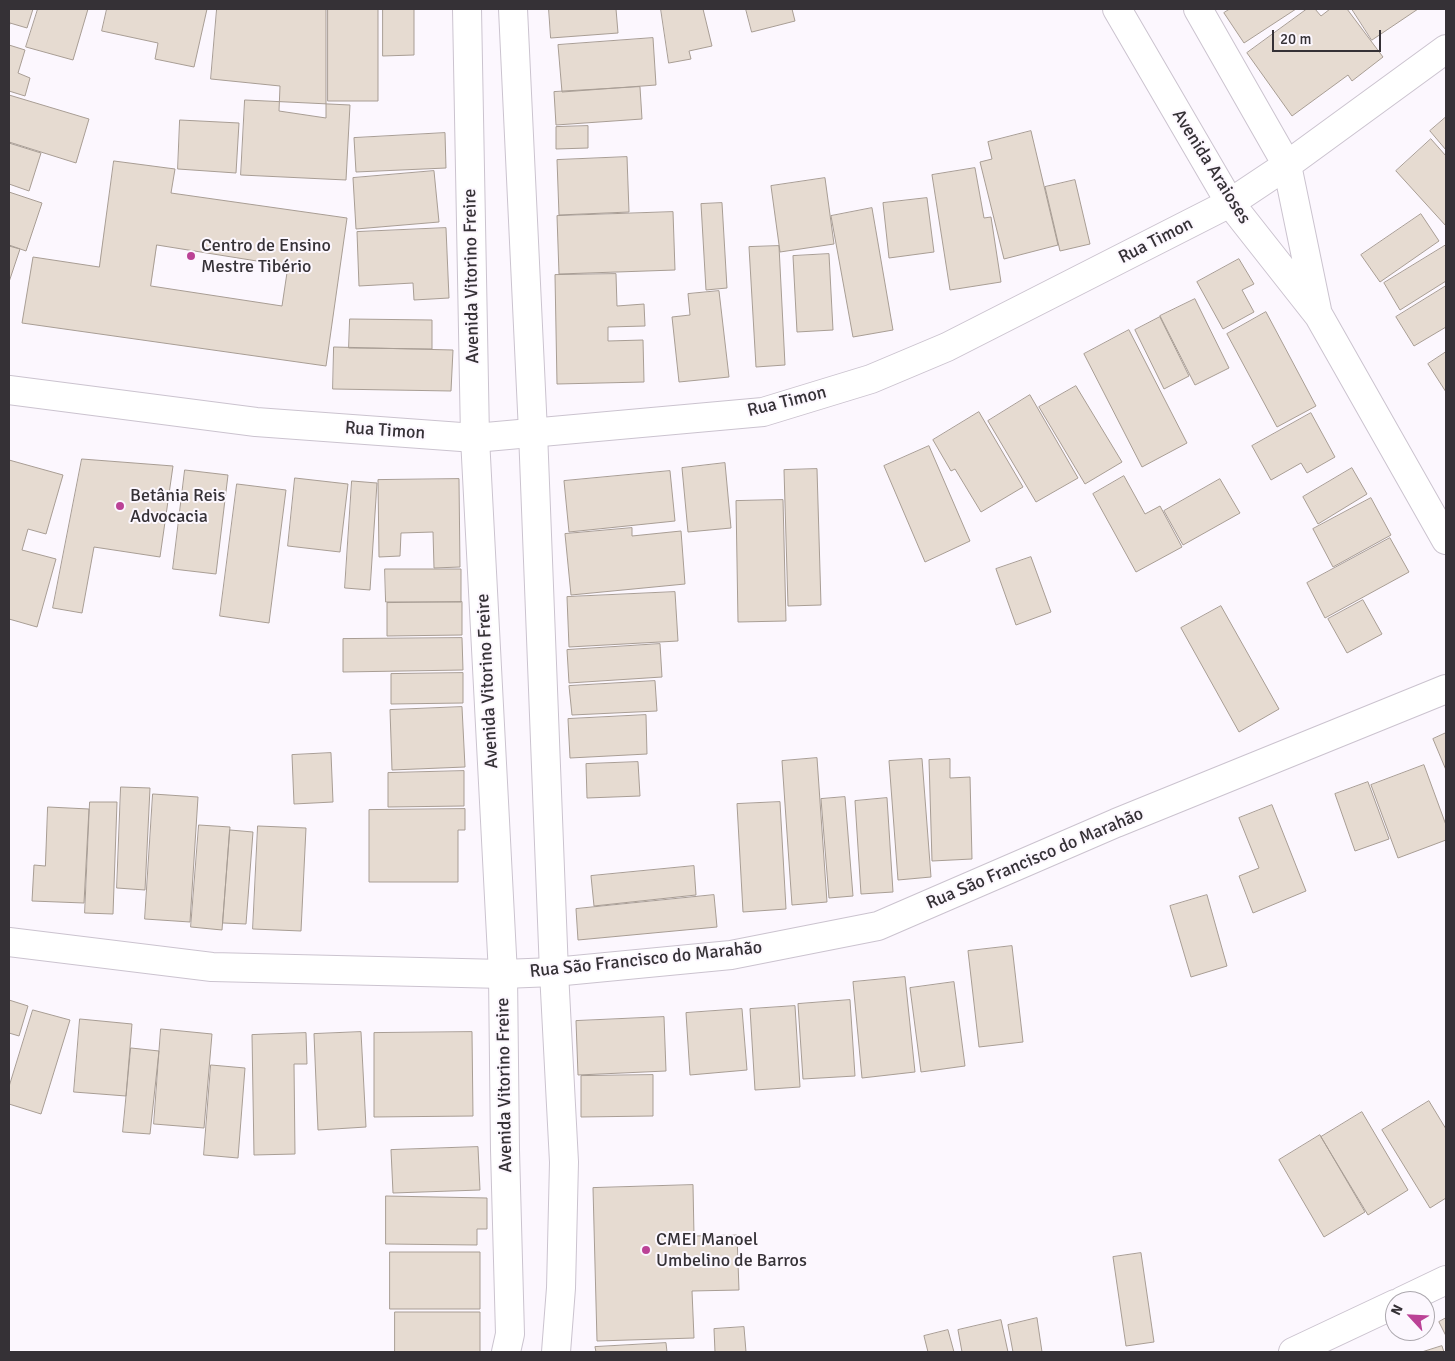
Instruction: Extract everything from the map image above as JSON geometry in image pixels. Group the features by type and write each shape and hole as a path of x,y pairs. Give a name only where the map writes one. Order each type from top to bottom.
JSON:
{"street":[{"name":"Avenida Vitorino Freire","path":"466,9 475,438 503,974 510,1334 506,1352"},
{"path":"513,9 533,432 554,972 564,1162 562,1288 556,1352"},
{"name":"Avenida Araioses","path":"1117,9 1230,203 1318,316 1446,540"},
{"name":"Avenida Araioses","path":"1198,9 1287,165 1318,316"},
{"name":"Rua Timon","path":"9,390 256,422 475,438 763,412 870,379 947,347 1230,203 1287,165 1446,49"},
{"name":"Rua São Francisco do Marahão","path":"9,942 212,967 503,974 554,972 731,956 878,926 1116,823 1446,689"},
{"path":"1423,1291 1446,1280"},
{"path":"1293,1352 1385,1309"}],"building":[{"path":"9,9 33,9 27,28 10,23 9,28"},
{"path":"38,9 88,9 73,60 26,47"},
{"path":"107,9 207,9 194,67 155,59 158,43 102,31"},
{"path":"217,9 326,9 326,118 279,111 280,86 211,79"},
{"path":"328,9 378,9 378,101 328,101"},
{"path":"383,9 414,9 414,55 383,56"},
{"path":"549,9 616,9 618,33 551,38"},
{"path":"661,9 703,9 712,46 689,51 691,59 669,63"},
{"path":"746,9 792,9 795,21 752,32"},
{"path":"1230,9 1296,9 1244,43 1224,13"},
{"path":"1307,9 1315,9 1321,16 1330,9 1347,9 1383,57 1352,81 1348,75 1292,116 1247,53"},
{"path":"1352,9 1418,9 1372,40"},
{"path":"653,38 656,85 562,92 558,45"},
{"path":"9,45 25,50 18,73 30,78 25,96 9,91"},
{"path":"640,87 642,119 556,125 554,92"},
{"path":"9,95 89,119 76,163 9,142"},
{"path":"245,100 350,105 346,180 241,175"},
{"path":"1446,117 1446,150 1430,131"},
{"path":"180,120 239,123 236,173 178,169"},
{"path":"588,126 588,148 556,149 556,127"},
{"path":"1031,131 1058,245 1004,259 980,162 992,159 988,142"},
{"path":"445,133 446,168 356,172 354,138"},
{"path":"1431,139 1446,156 1446,226 1396,171"},
{"path":"9,143 41,153 29,191 9,184"},
{"path":"627,157 629,212 559,215 557,160"},
{"name":"Centro de Ensino Mestre Tibério","path":"114,161 175,169 171,193 347,218 326,366 22,323 33,257 99,267","holes":["157,245 288,266 282,306 151,286"]},
{"path":"975,168 984,218 991,217 1001,282 950,290 932,175"},
{"path":"434,171 439,222 356,229 353,178"},
{"path":"825,178 834,244 780,252 771,186"},
{"path":"1075,180 1090,244 1060,251 1045,187"},
{"path":"9,192 42,203 26,251 9,245"},
{"path":"927,198 934,252 889,258 883,203"},
{"path":"722,203 727,288 706,290 701,204"},
{"path":"872,208 893,330 853,337 831,216"},
{"path":"673,212 675,270 559,274 557,216"},
{"path":"1421,214 1439,241 1380,282 1361,255"},
{"path":"446,228 449,298 414,300 413,283 359,286 357,232"},
{"path":"1446,245 1446,281 1400,310 1384,283"},
{"path":"9,246 20,249 9,282"},
{"path":"779,246 785,365 756,367 749,247"},
{"path":"829,254 833,330 797,332 793,256"},
{"path":"1239,259 1254,284 1242,290 1254,312 1223,329 1197,282"},
{"path":"616,274 617,306 644,304 645,326 608,327 608,341 643,340 644,382 557,384 555,275"},
{"path":"1446,286 1446,327 1414,346 1396,317"},
{"path":"719,291 729,377 679,382 672,317 690,315 688,294"},
{"path":"1195,299 1229,368 1195,385 1160,316"},
{"path":"1266,312 1316,406 1277,427 1227,334"},
{"path":"1160,317 1189,376 1164,389 1135,330"},
{"path":"350,319 432,320 432,349 349,348"},
{"path":"1129,330 1187,443 1142,467 1084,354"},
{"path":"334,347 453,350 451,391 333,389"},
{"path":"1446,352 1446,392 1428,364"},
{"path":"1076,386 1122,462 1085,484 1039,407"},
{"path":"1030,395 1078,478 1036,502 988,421"},
{"path":"979,412 1023,487 981,512 955,469 951,471 933,440"},
{"path":"1311,413 1335,457 1307,473 1301,463 1271,480 1252,446"},
{"path":"929,446 970,541 925,562 884,466"},
{"name":"Betânia Reis Advocacia","path":"82,459 173,466 160,557 94,547 82,613 53,608"},
{"path":"9,460 63,475 46,534 28,529 22,550 56,559 37,627 9,619"},
{"path":"725,463 731,528 688,532 682,468"},
{"path":"1352,468 1367,494 1318,524 1303,497"},
{"path":"817,469 821,605 788,606 784,470"},
{"path":"185,470 228,475 216,574 173,569"},
{"path":"670,471 675,521 569,532 564,481"},
{"path":"1124,476 1145,514 1160,506 1182,547 1136,572 1093,494"},
{"path":"295,478 348,484 340,552 288,546"},
{"path":"459,479 460,567 434,568 433,532 401,533 400,556 379,557 378,480"},
{"path":"1220,479 1240,513 1183,545 1164,511"},
{"path":"352,481 377,483 370,590 345,588"},
{"path":"237,484 286,490 269,623 220,616"},
{"path":"1371,498 1391,535 1333,567 1313,529"},
{"path":"783,500 786,621 738,622 736,501"},
{"path":"632,528 632,536 681,531 685,584 571,595 565,534"},
{"path":"1390,538 1409,572 1325,618 1307,583"},
{"path":"1031,557 1051,612 1016,625 996,569"},
{"path":"385,569 461,569 461,602 386,602"},
{"path":"675,592 678,641 569,647 567,597"},
{"path":"1363,600 1382,634 1347,653 1328,619"},
{"path":"462,602 462,635 387,636 387,603"},
{"path":"1221,606 1279,709 1239,732 1181,628"},
{"path":"462,638 463,670 343,672 343,639"},
{"path":"660,644 662,677 569,683 567,650"},
{"path":"463,673 463,703 391,704 391,674"},
{"path":"655,681 657,711 572,715 569,686"},
{"path":"462,707 465,767 392,770 390,710"},
{"path":"646,715 647,754 570,758 568,719"},
{"path":"1446,733 1446,770 1433,739"},
{"path":"331,753 333,802 294,804 292,755"},
{"path":"817,758 827,902 792,905 782,761"},
{"path":"922,759 931,877 898,880 889,761"},
{"path":"950,759 950,778 970,777 972,859 932,861 929,760"},
{"path":"638,762 640,796 587,798 586,764"},
{"path":"1424,765 1446,825 1446,840 1398,858 1371,785"},
{"path":"464,771 464,806 388,807 388,773"},
{"path":"1368,782 1389,839 1355,851 1335,794"},
{"path":"121,787 150,788 145,890 117,888"},
{"path":"153,794 198,797 190,922 145,919"},
{"path":"845,797 853,896 829,898 821,799"},
{"path":"887,798 893,892 861,894 855,801"},
{"path":"90,802 117,802 113,914 85,913"},
{"path":"780,802 786,909 743,912 737,804"},
{"path":"1272,805 1306,891 1253,913 1239,876 1259,868 1239,818"},
{"path":"48,807 89,809 84,903 32,901 34,865 45,866"},
{"path":"465,809 465,830 458,830 458,882 369,882 369,810"},
{"path":"199,825 230,827 222,930 191,927"},
{"path":"258,826 306,828 301,931 253,929"},
{"path":"230,830 253,832 246,924 223,923"},
{"path":"694,866 696,895 594,906 591,876"},
{"path":"714,895 717,927 578,940 576,909"},
{"path":"1207,895 1227,966 1191,977 1170,906"},
{"path":"1012,946 1023,1042 979,1047 968,951"},
{"path":"905,977 915,1072 862,1078 853,982"},
{"path":"954,982 965,1066 921,1072 910,988"},
{"path":"9,1000 28,1006 19,1036 9,1033"},
{"path":"850,1000 855,1076 803,1079 798,1004"},
{"path":"795,1006 800,1087 755,1090 750,1009"},
{"path":"742,1009 747,1070 690,1075 686,1013"},
{"path":"33,1010 70,1020 41,1114 9,1104 9,1087"},
{"path":"664,1017 666,1071 578,1075 576,1021"},
{"path":"80,1019 132,1024 126,1096 74,1092"},
{"path":"161,1029 212,1034 204,1128 154,1124"},
{"path":"361,1032 366,1127 318,1130 314,1034"},
{"path":"472,1032 473,1116 374,1117 374,1033"},
{"path":"306,1033 307,1064 294,1064 295,1154 254,1155 252,1035"},
{"path":"131,1048 159,1051 150,1134 123,1132"},
{"path":"211,1065 245,1068 238,1158 204,1155"},
{"path":"653,1075 653,1116 581,1117 581,1076"},
{"path":"1429,1101 1446,1129 1446,1198 1430,1208 1382,1130"},
{"path":"1362,1112 1408,1190 1368,1215 1321,1137"},
{"path":"1320,1135 1365,1212 1324,1237 1279,1160"},
{"path":"478,1147 480,1190 393,1193 391,1150"},
{"path":"693,1185 694,1236 737,1235 739,1290 692,1291 694,1338 597,1341 593,1188"},
{"path":"386,1196 487,1198 487,1229 477,1229 477,1245 386,1244"},
{"path":"390,1252 480,1252 480,1309 390,1309"},
{"path":"1141,1253 1154,1342 1126,1346 1113,1257"},
{"path":"395,1312 480,1312 480,1352 395,1352"},
{"path":"1037,1318 1042,1352 1013,1352 1008,1325"},
{"path":"1446,1318 1446,1336 1439,1322"},
{"path":"1001,1320 1008,1352 962,1352 958,1330"},
{"path":"744,1327 746,1352 715,1352 714,1329"},
{"path":"948,1330 954,1352 928,1352 924,1336"},
{"path":"666,1343 667,1352 596,1352 595,1347"},
{"path":"1442,1346 1444,1352 1422,1352"}],"place":[{"name":"Centro de Ensino Mestre Tibério","path":"191,256"},
{"name":"Betânia Reis Advocacia","path":"120,506"},
{"name":"CMEI Manoel Umbelino de Barros","path":"646,1250"}]}
